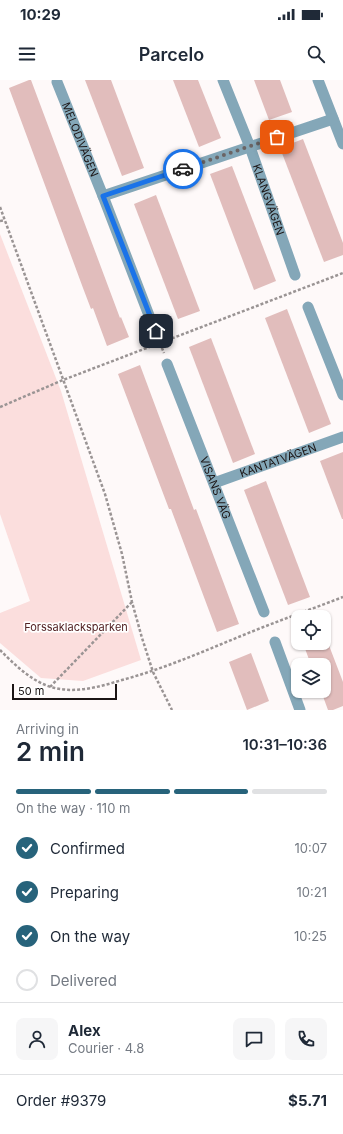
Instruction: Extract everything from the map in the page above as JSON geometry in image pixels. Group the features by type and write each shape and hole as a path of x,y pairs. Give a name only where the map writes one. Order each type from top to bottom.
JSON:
{"street":[{"name":"KLANGVÄGEN","path":"223,80 250,146 295,275"},
{"path":"318,80 343,144"},
{"name":"MELODIVÄGEN","path":"57,82 156,331"},
{"path":"103,196 333,119"},
{"path":"308,307 343,395"},
{"name":"VISANS VÄG","path":"167,364 264,612"},
{"name":"KANTATVÄGEN","path":"214,483 343,437"},
{"path":"276,642 300,710"}],"path":[{"path":"0,207 106,494 122,554 132,602 153,672 172,710"},
{"path":"0,221 5,220"},
{"path":"0,407 63,380 343,273"},
{"path":"295,275 308,307"},
{"path":"156,331 167,364"},
{"path":"0,650 16,666 35,680 50,687 68,690 93,688 153,672 343,597"},
{"path":"50,687 132,602"},
{"path":"264,612 276,642"}],"green space":[{"name":"Forssaklacksparken","path":"0,234 61,391 141,660 83,681 41,678 0,643 0,613 30,601 0,514"}],"building":[{"path":"31,80 120,318 121,317 129,337 107,346 93,308 91,309 83,288 9,88"},
{"path":"85,80 111,80 144,168 122,176"},
{"path":"173,80 198,80 221,138 199,147"},
{"path":"254,80 280,80 292,112 269,120"},
{"path":"303,139 343,243 343,255 324,262 280,148"},
{"path":"232,166 276,281 254,290 210,174"},
{"path":"156,195 200,311 178,319 134,204"},
{"path":"287,309 331,424 309,433 265,318"},
{"path":"211,338 255,454 233,463 189,347"},
{"path":"140,365 194,510 196,509 239,624 217,632 118,374"},
{"path":"343,452 343,519 342,519 320,461"},
{"path":"266,481 310,597 288,605 244,490"},
{"path":"306,650 331,650 343,682 343,706 333,710 328,710 324,698 331,698 331,658 308,658"},
{"path":"251,653 269,701 247,710 229,662"}],"way so far":[{"path":"183,169 277,137"}],"route":[{"path":"156,331 103,196 183,169"}]}
